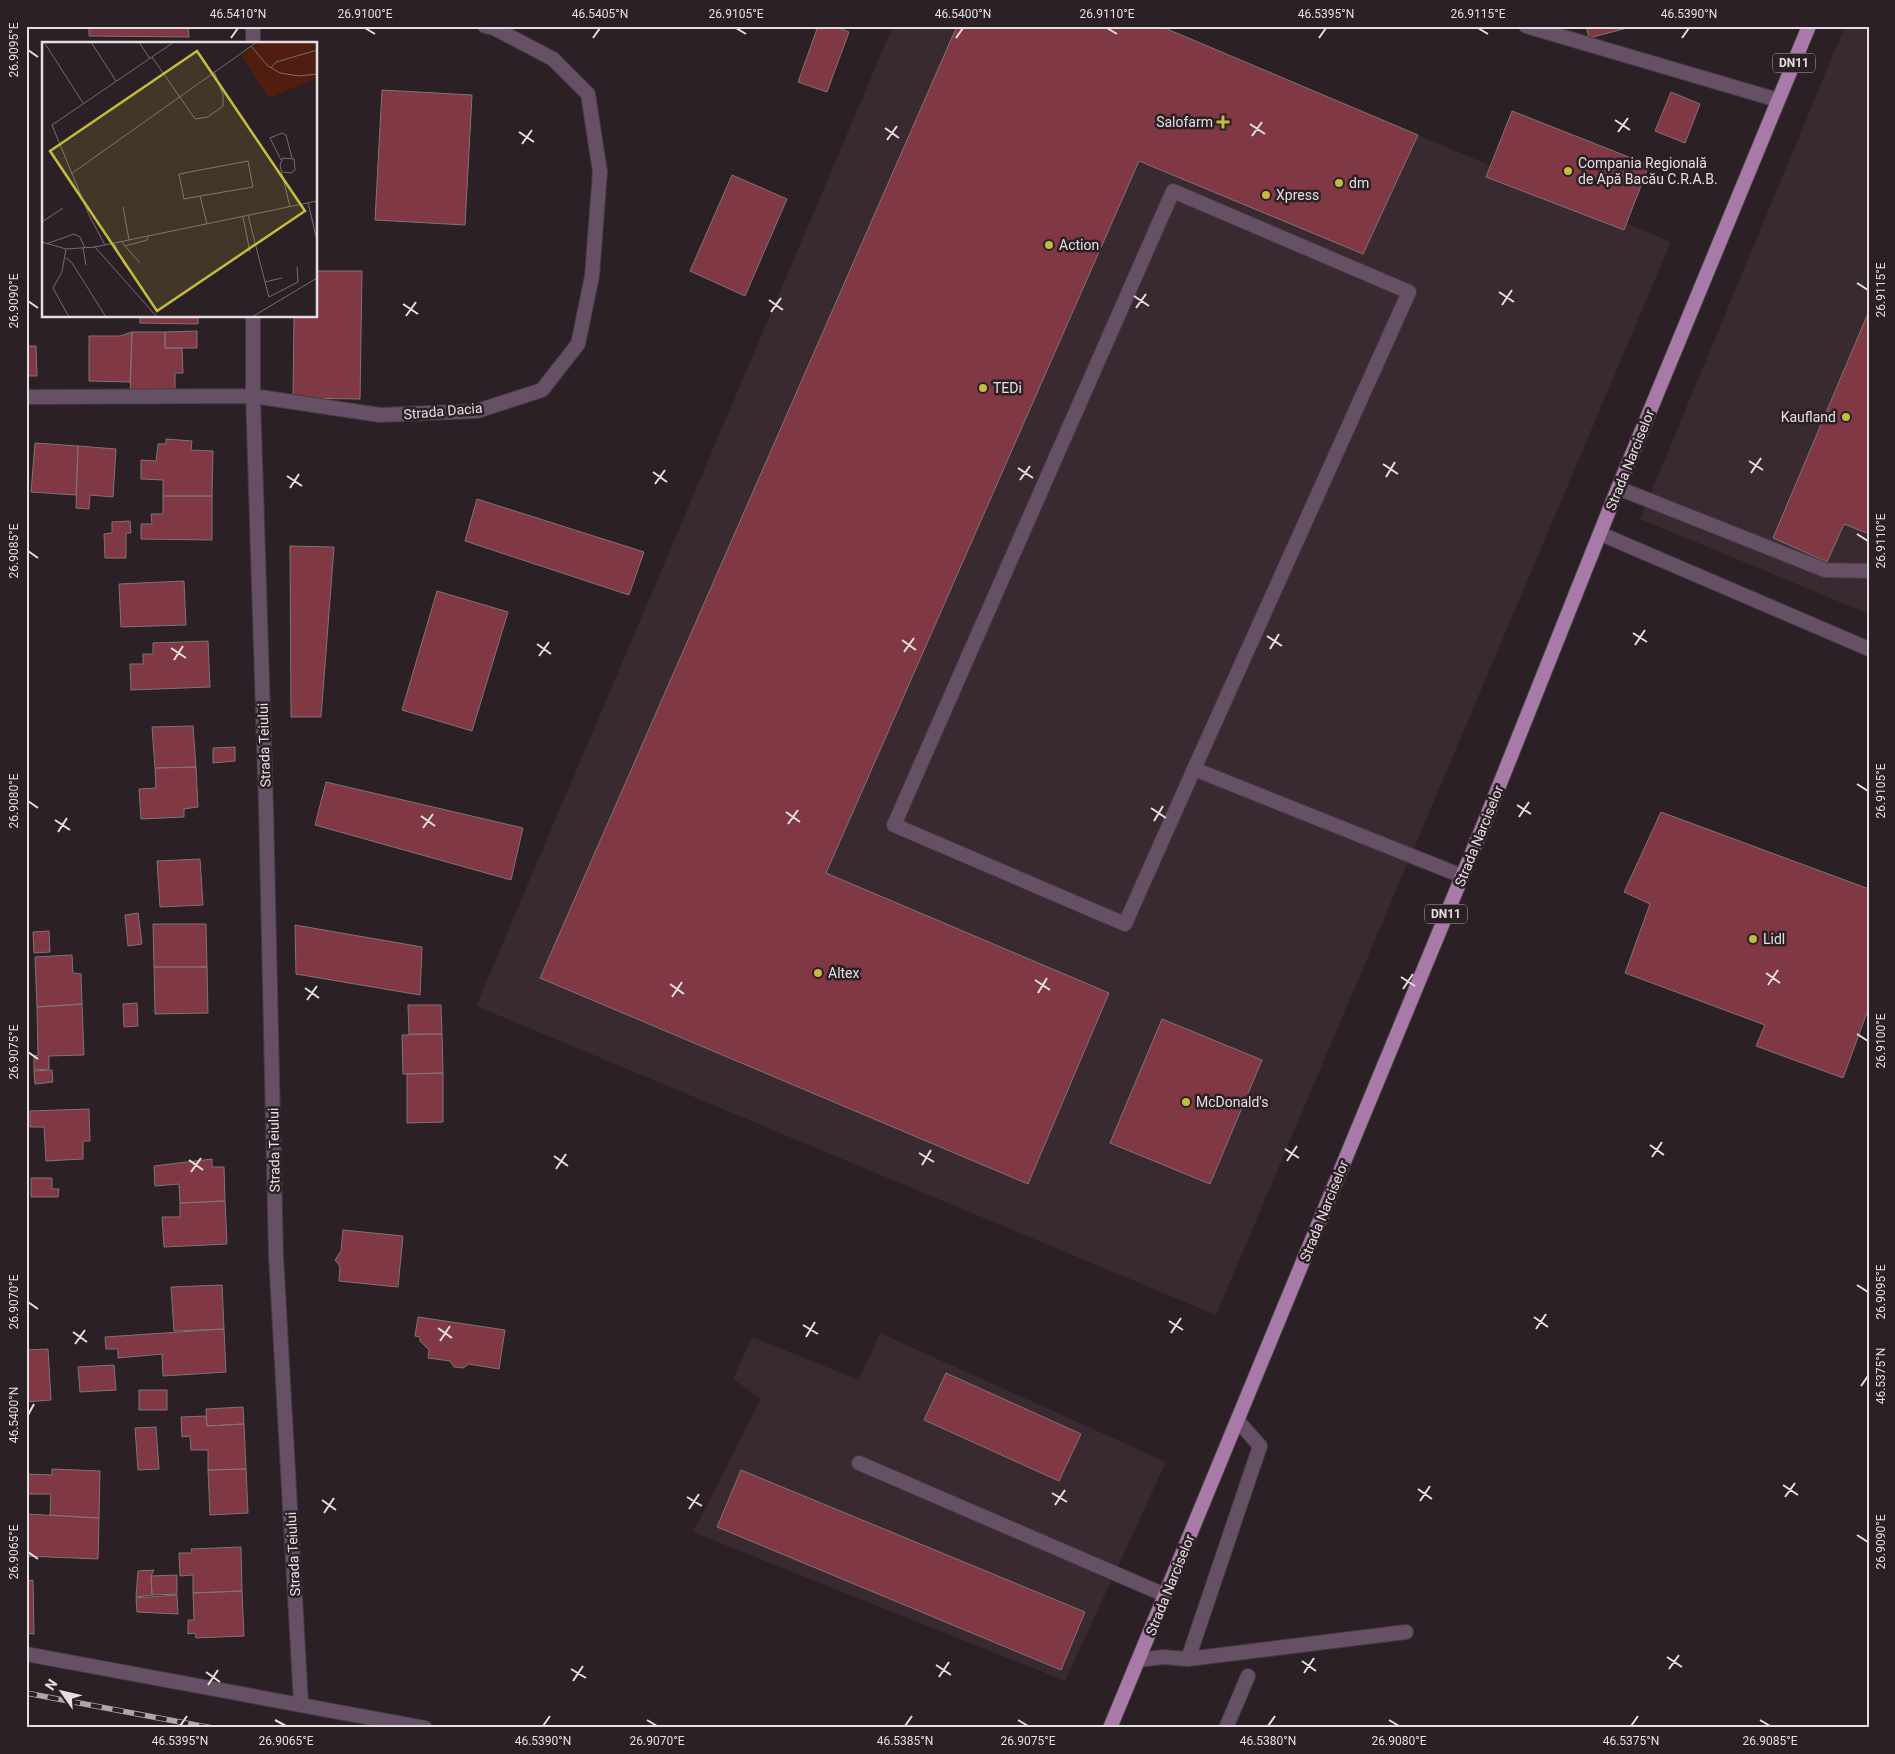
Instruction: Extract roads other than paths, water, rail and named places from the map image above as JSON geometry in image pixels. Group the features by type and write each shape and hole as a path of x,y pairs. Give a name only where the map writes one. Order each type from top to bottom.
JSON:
{"main road":[{"name":"Strada Narciselor","path":"1110,1728 1462,876 1618,488 1778,100 1810,28"}],"street":[{"path":"253,26 253,42"},
{"name":"Strada Dacia","path":"26,397 252,396 380,415 477,411 542,390 578,344 592,276 600,172 588,94 553,59 494,28 484,26"},
{"path":"1526,26 1778,100"},
{"path":"1173,191 1408,292 1194,769 1126,924 894,825 1173,191"},
{"name":"Strada Teiului","path":"253,318 252,396 266,807 276,1256 301,1704"},
{"path":"1618,488 1825,570 1869,571"},
{"path":"1601,534 1869,649"},
{"path":"1194,769 1462,876"},
{"path":"1188,1659 1260,1446 1238,1421"},
{"path":"859,1463 1165,1595"},
{"path":"1138,1660 1163,1657 1188,1659 1406,1632"},
{"path":"26,1654 425,1728"},
{"path":"1226,1728 1248,1676"}],"railway":[{"path":"26,1693 212,1728"}],"place":[{"name":"Salofarm","path":"1223,122"},
{"name":"Compania Regională de Apă Bacău C.R.A.B.","path":"1568,171"},
{"name":"dm","path":"1339,183"},
{"name":"Xpress","path":"1266,195"},
{"name":"Action","path":"1049,245"},
{"name":"TEDi","path":"983,388"},
{"name":"Kaufland","path":"1846,417"},
{"name":"Lidl","path":"1753,939"},
{"name":"Altex","path":"818,973"},
{"name":"McDonald's","path":"1186,1102"}]}
